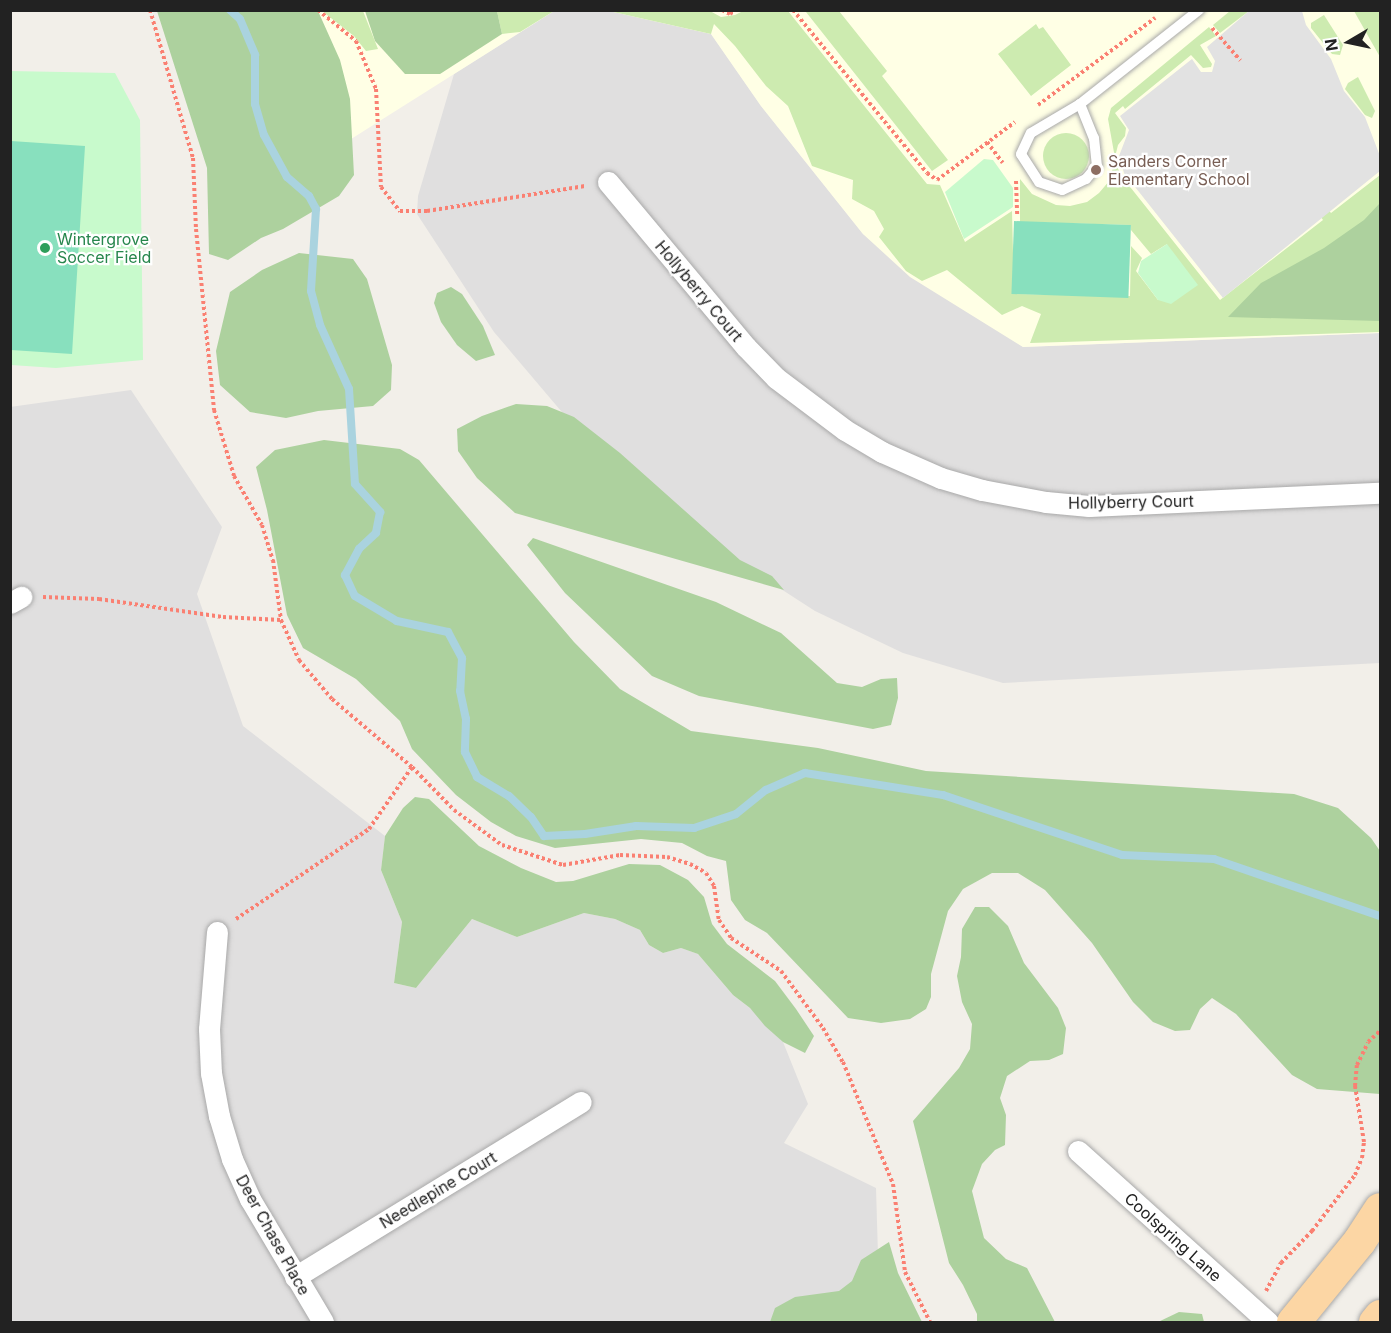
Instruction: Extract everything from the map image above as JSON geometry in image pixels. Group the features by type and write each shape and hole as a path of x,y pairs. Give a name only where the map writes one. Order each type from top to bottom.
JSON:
{"main road":[{"path":"1293,1323 1359,1241 1380,1209"},
{"path":"1375,1323 1380,1316"}],"street":[{"name":"Hollyberry Court","path":"608,182 746,347 776,378 844,430 882,452 941,478 982,490 1046,502 1089,506 1380,493"},
{"name":"Deer Chase Place","path":"217,932 209,1029 211,1073 219,1116 232,1159 249,1199 323,1323"},
{"name":"Needlepine Court","path":"295,1277 582,1102"},
{"name":"Coolspring Lane","path":"1078,1151 1262,1317"}],"lane":[{"path":"1080,104 1094,138 1097,166 1086,179 1062,190 1039,182 1021,154 1031,133 1080,104 1200,10"}],"path":[{"path":"150,10 193,158 198,262 214,410 234,476 261,525 273,560 281,620 299,660 333,699 412,767 454,810 502,845 562,865 620,855 667,857 690,864 706,873 714,886 719,920 730,938 781,971 823,1028 843,1062 893,1184 904,1272 930,1323"},
{"path":"318,10 356,41 376,89 381,187 400,211 427,211 608,182"},
{"path":"722,10 730,14 735,10"},
{"path":"793,10 927,173 937,180 1025,115"},
{"path":"1034,108 1156,17"},
{"path":"1212,28 1240,60"},
{"path":"987,142 1009,170"},
{"path":"1016,179 1017,217"},
{"path":"16,600 99,599 223,616 281,620"},
{"path":"217,932 369,830 412,767"},
{"path":"1262,1317 1274,1272 1312,1231 1355,1175 1362,1158 1364,1142 1355,1086 1357,1065 1368,1042 1380,1031"}],"shaded area":[{"path":"298,10 554,11 321,158"},
{"path":"1250,10 1302,11 1306,25 1331,59 1344,91 1365,117 1380,156 1380,171 1223,298 1124,173 1119,156 1129,130 1120,116 1192,59 1201,72 1212,72 1215,61 1207,47"},
{"path":"554,11 609,11 711,34 761,106 863,234 1023,347 1380,333 1380,663 1003,683 903,653 815,611 643,500 589,444 494,332 417,214 418,196 454,74"},
{"name":"Sanders Corner Elementary School","path":"609,11 1380,11 1380,333 1023,347 910,277 863,234 761,106 711,34"},
{"path":"131,390 222,527 197,594 243,726 385,836 381,870 402,922 394,983 416,988 472,919 517,937 584,913 615,919 640,930 649,945 663,953 681,948 698,954 733,995 750,1008 783,1042 808,1104 784,1143 876,1188 880,1322 11,1322 10,407"}],"green space":[{"path":"157,11 318,11 340,60 350,99 354,175 339,196 283,229 261,238 228,260 209,254 207,168"},
{"path":"322,11 363,11 378,49 366,51 354,36"},
{"path":"365,11 497,11 502,34 440,74 405,74 375,41"},
{"path":"497,11 554,11 520,32 502,34"},
{"path":"609,11 710,11 721,17 743,11 788,11 927,184 940,185 965,242 1012,211 1014,294 1130,296 1131,246 1142,258 1136,271 1158,300 1167,244 1151,254 1131,230 1131,225 1020,222 1020,179 1032,194 1056,205 1070,206 1087,202 1099,193 1110,180 1115,158 1108,119 1111,108 1209,27 1216,36 1200,45 1212,64 1211,67 1203,68 1191,55 1125,109 1123,106 1115,113 1126,128 1125,136 1118,145 1116,153 1117,167 1123,178 1220,300 1323,220 1312,204 1319,198 1331,213 1380,175 1380,332 1030,343 1041,314 1022,306 1002,315 947,270 922,281 906,271 879,237 884,229 874,211 852,199 853,180 812,166 788,106 766,86 735,46 714,24 711,34"},
{"path":"807,11 839,11 887,71 882,76 948,160 932,171"},
{"path":"1230,11 1249,11 1220,33 1213,25"},
{"path":"1354,11 1380,11 1380,57"},
{"path":"1324,15 1343,45 1340,55 1332,54 1311,28 1311,23"},
{"path":"1036,24 1039,29 1043,27 1071,65 1031,96 998,54"},
{"path":"10,71 115,73 140,120 143,360 56,368 11,365"},
{"path":"1358,77 1375,111 1372,118 1365,115 1345,89 1348,83"},
{"path":"1066,133 1082,140 1089,156 1082,172 1066,179 1050,172 1043,156 1050,140"},
{"name":"Wintergrove Soccer Field","path":"11,141 85,146 72,354 11,350"},
{"path":"984,159 993,160 1013,188 1013,207 964,239 945,192"},
{"path":"1380,203 1380,321 1228,317 1261,283 1324,248 1364,220"},
{"path":"1014,221 1131,225 1128,298 1011,294"},
{"path":"1167,244 1198,285 1171,304 1158,300 1138,273 1141,261"},
{"path":"299,253 353,259 367,279 392,365 391,390 373,406 318,411 286,418 250,412 220,385 216,351 230,292 262,270"},
{"path":"451,287 462,294 483,326 495,355 476,361 457,345 441,322 434,303 437,293"},
{"path":"516,404 547,406 574,417 620,453 740,560 772,576 784,590 515,513 477,478 458,451 457,429 482,416"},
{"path":"324,440 400,449 419,460 574,642 620,689 691,731 818,748 926,771 1294,794 1338,808 1371,838 1380,851 1380,1094 1317,1089 1292,1075 1236,1014 1212,998 1200,1009 1190,1030 1175,1031 1153,1022 1133,1002 1092,943 1045,890 1018,873 992,873 963,889 948,911 931,974 931,997 926,1009 910,1019 881,1023 848,1018 767,933 745,920 731,900 726,861 707,856 682,843 641,839 555,848 516,836 491,822 456,795 412,749 400,721 356,679 303,648 287,615 267,510 256,467 275,450"},
{"path":"533,538 716,602 781,633 837,683 862,687 881,679 897,678 898,698 891,725 873,729 699,696 652,676 565,593 527,545"},
{"path":"415,797 429,799 479,846 521,868 556,882 573,881 629,864 660,865 688,880 704,897 712,924 727,944 775,981 796,1009 814,1036 805,1053 783,1042 765,1026 750,1008 733,995 698,954 681,948 663,953 649,945 640,930 615,919 584,913 517,937 472,919 416,988 394,983 402,922 381,870 385,836 403,808"},
{"path":"975,907 989,907 1008,926 1024,963 1058,1008 1066,1028 1063,1054 1049,1060 1030,1061 1007,1076 1000,1098 1006,1115 1005,1145 995,1150 982,1164 972,1191 984,1238 1006,1259 1027,1268 1055,1322 977,1322 977,1314 949,1263 913,1121 959,1068 970,1049 972,1024 962,1002 957,976 961,957 962,929"},
{"path":"889,1242 898,1273 922,1322 770,1322 775,1308 795,1297 839,1291 852,1281 861,1260"},
{"path":"1179,1312 1202,1314 1204,1322 1158,1322"}],"waterway":[{"path":"230,10 240,19 255,55 255,104 264,135 287,177 309,196 316,209 311,291 320,325 349,389 355,484 380,512 376,533 359,549 345,575 355,596 397,621 448,632 462,658 460,691 466,719 465,752 477,777 509,796 531,817 544,836 585,834 636,826 694,828 736,814 766,790 805,773 943,795 1122,855 1214,859 1380,916"}],"place":[{"name":"Sanders Corner Elementary School","path":"1096,170"},
{"name":"Wintergrove Soccer Field","path":"45,248"}]}
